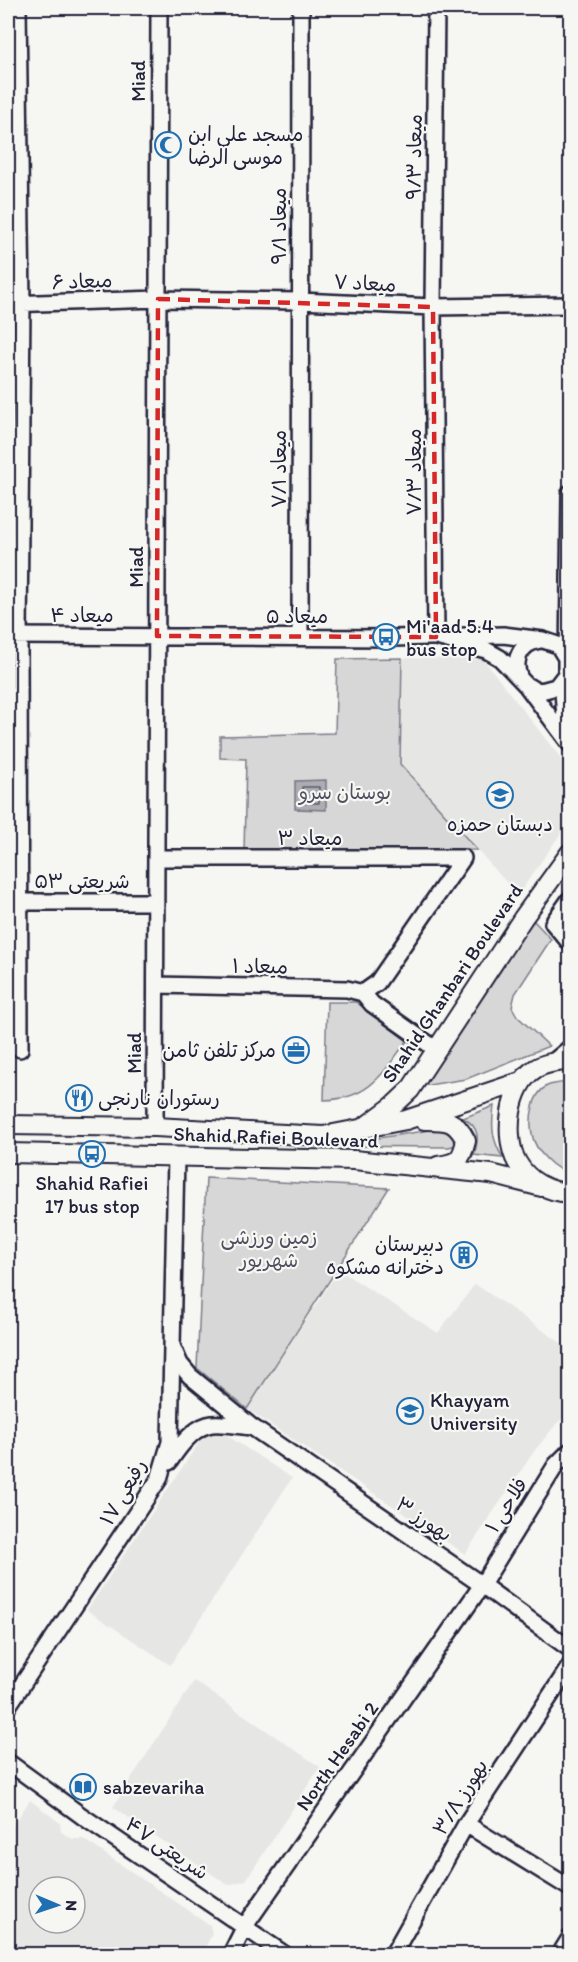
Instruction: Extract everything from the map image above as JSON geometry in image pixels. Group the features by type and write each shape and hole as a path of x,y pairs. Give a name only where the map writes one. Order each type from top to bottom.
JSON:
{"main road":[{"name":"Shahid Ghanbari Boulevard","path":"362,1129 410,1090 523,918 570,853"},
{"name":"Shahid Rafiei Boulevard","path":"8,1125 155,1127 323,1136 406,1120 520,1083 536,1068 562,1061"},
{"path":"520,1083 513,1096 510,1115 511,1137 516,1161 542,1187"},
{"path":"406,1120 446,1120 459,1127 466,1141 462,1156 453,1164 430,1167"},
{"name":"Shahid Rafiei Boulevard","path":"8,1153 354,1160 491,1174 567,1194"}],"street":[{"path":"18,8 13,902 20,1049"},
{"name":"Miad","path":"155,1127 159,8"},
{"name":"میعاد ۹/۱","path":"300,301 301,8"},
{"name":"میعاد ۹/۳","path":"433,307 436,8"},
{"name":"میعاد ۶","path":"15,304 158,299"},
{"name":"میعاد ۷","path":"158,299 300,301 433,307 570,305"},
{"name":"میعاد ۷/۱","path":"300,301 300,637"},
{"name":"میعاد ۷/۳","path":"433,307 436,637"},
{"path":"570,493 570,606 568,665 562,681 556,687 541,691 523,682 516,664 522,649 528,644 547,641 570,606"},
{"path":"436,637 503,635 547,641 563,651 568,665"},
{"name":"میعاد ۴","path":"13,637 157,636"},
{"name":"میعاد ۵","path":"157,636 436,637"},
{"path":"436,637 486,650 500,658 523,682 570,742"},
{"path":"562,681 570,742"},
{"name":"میعاد ۳","path":"156,858 463,858 377,983 363,993"},
{"path":"570,899 553,923 570,943"},
{"name":"شریعتی ۵۳","path":"13,902 156,902"},
{"name":"میعاد ۱","path":"156,985 347,989 363,993"},
{"path":"363,993 372,1004 437,1050"},
{"path":"562,1061 570,1048"},
{"name":"رفیعی ۱۷","path":"8,1706 159,1479 170,1442 176,1157"},
{"name":"بهورز ۳","path":"172,1346 180,1364 190,1376 252,1427 482,1585 570,1649"},
{"path":"159,1479 178,1447 196,1431 211,1424 252,1427"},
{"name":"فلاحی ۱","path":"482,1585 556,1465 570,1451"},
{"name":"North Hesabi 2","path":"231,1954 245,1926 482,1585"},
{"name":"بهورز ۳/۸","path":"393,1954 466,1824 570,1666"},
{"name":"شریعتی ۴۷","path":"8,1762 82,1816 284,1954"},
{"path":"466,1824 570,1888"},
{"path":"560,1954 570,1938"}],"highlighted area":[{"path":"158,299 433,307 436,637 157,636"}],"shaded area":[{"name":"دبستان حمزه","path":"402,658 483,659 570,770 570,820 518,895 400,764"},
{"name":"Khayyam University","path":"339,1270 438,1333 475,1284 570,1349 570,1413 557,1423 535,1450 465,1554 247,1409"},
{"path":"217,1429 292,1478 170,1665 87,1610 206,1432"},
{"path":"194,1681 320,1767 246,1880 228,1885 113,1807"},
{"path":"30,1800 60,1823 61,1832 73,1839 83,1839 210,1925 212,1934 202,1954 8,1954 8,1833"}],"green space":[{"name":"بوستان سرو","path":"402,658 400,764 477,850 244,853 246,759 220,758 220,736 335,733 337,659"},
{"path":"533,920 551,939 515,994 512,1007 517,1016 549,1046 466,1079 422,1086"},
{"path":"327,1002 356,1002 407,1041 382,1074 364,1090 340,1099 324,1100"},
{"path":"570,1082 570,1173 552,1164 541,1153 532,1134 531,1121 535,1101 542,1090 550,1085"},
{"path":"494,1106 493,1133 503,1158 474,1155 477,1134 473,1125 463,1118"},
{"path":"450,1127 460,1140 456,1145 449,1147 326,1146"},
{"name":"زمین ورزشی شهریور","path":"206,1178 389,1188 247,1409 197,1368"}],"water":[{"path":"326,780 326,810 295,809 295,781"}],"place":[{"name":"مسجد علی ابن موسی الرضا","path":"168,145"},
{"name":"Mi'aad 5.4 bus stop","path":"386,637"},
{"name":"دبستان حمزه","path":"500,795"},
{"name":"مرکز تلفن ثامن","path":"296,1050"},
{"name":"رستوران نارنجی","path":"79,1098"},
{"name":"Shahid Rafiei 17 bus stop","path":"92,1154"},
{"name":"دبیرستان دخترانه مشکوه","path":"464,1255"},
{"name":"Khayyam University","path":"410,1411"},
{"name":"sabzevariha","path":"83,1787"}]}
